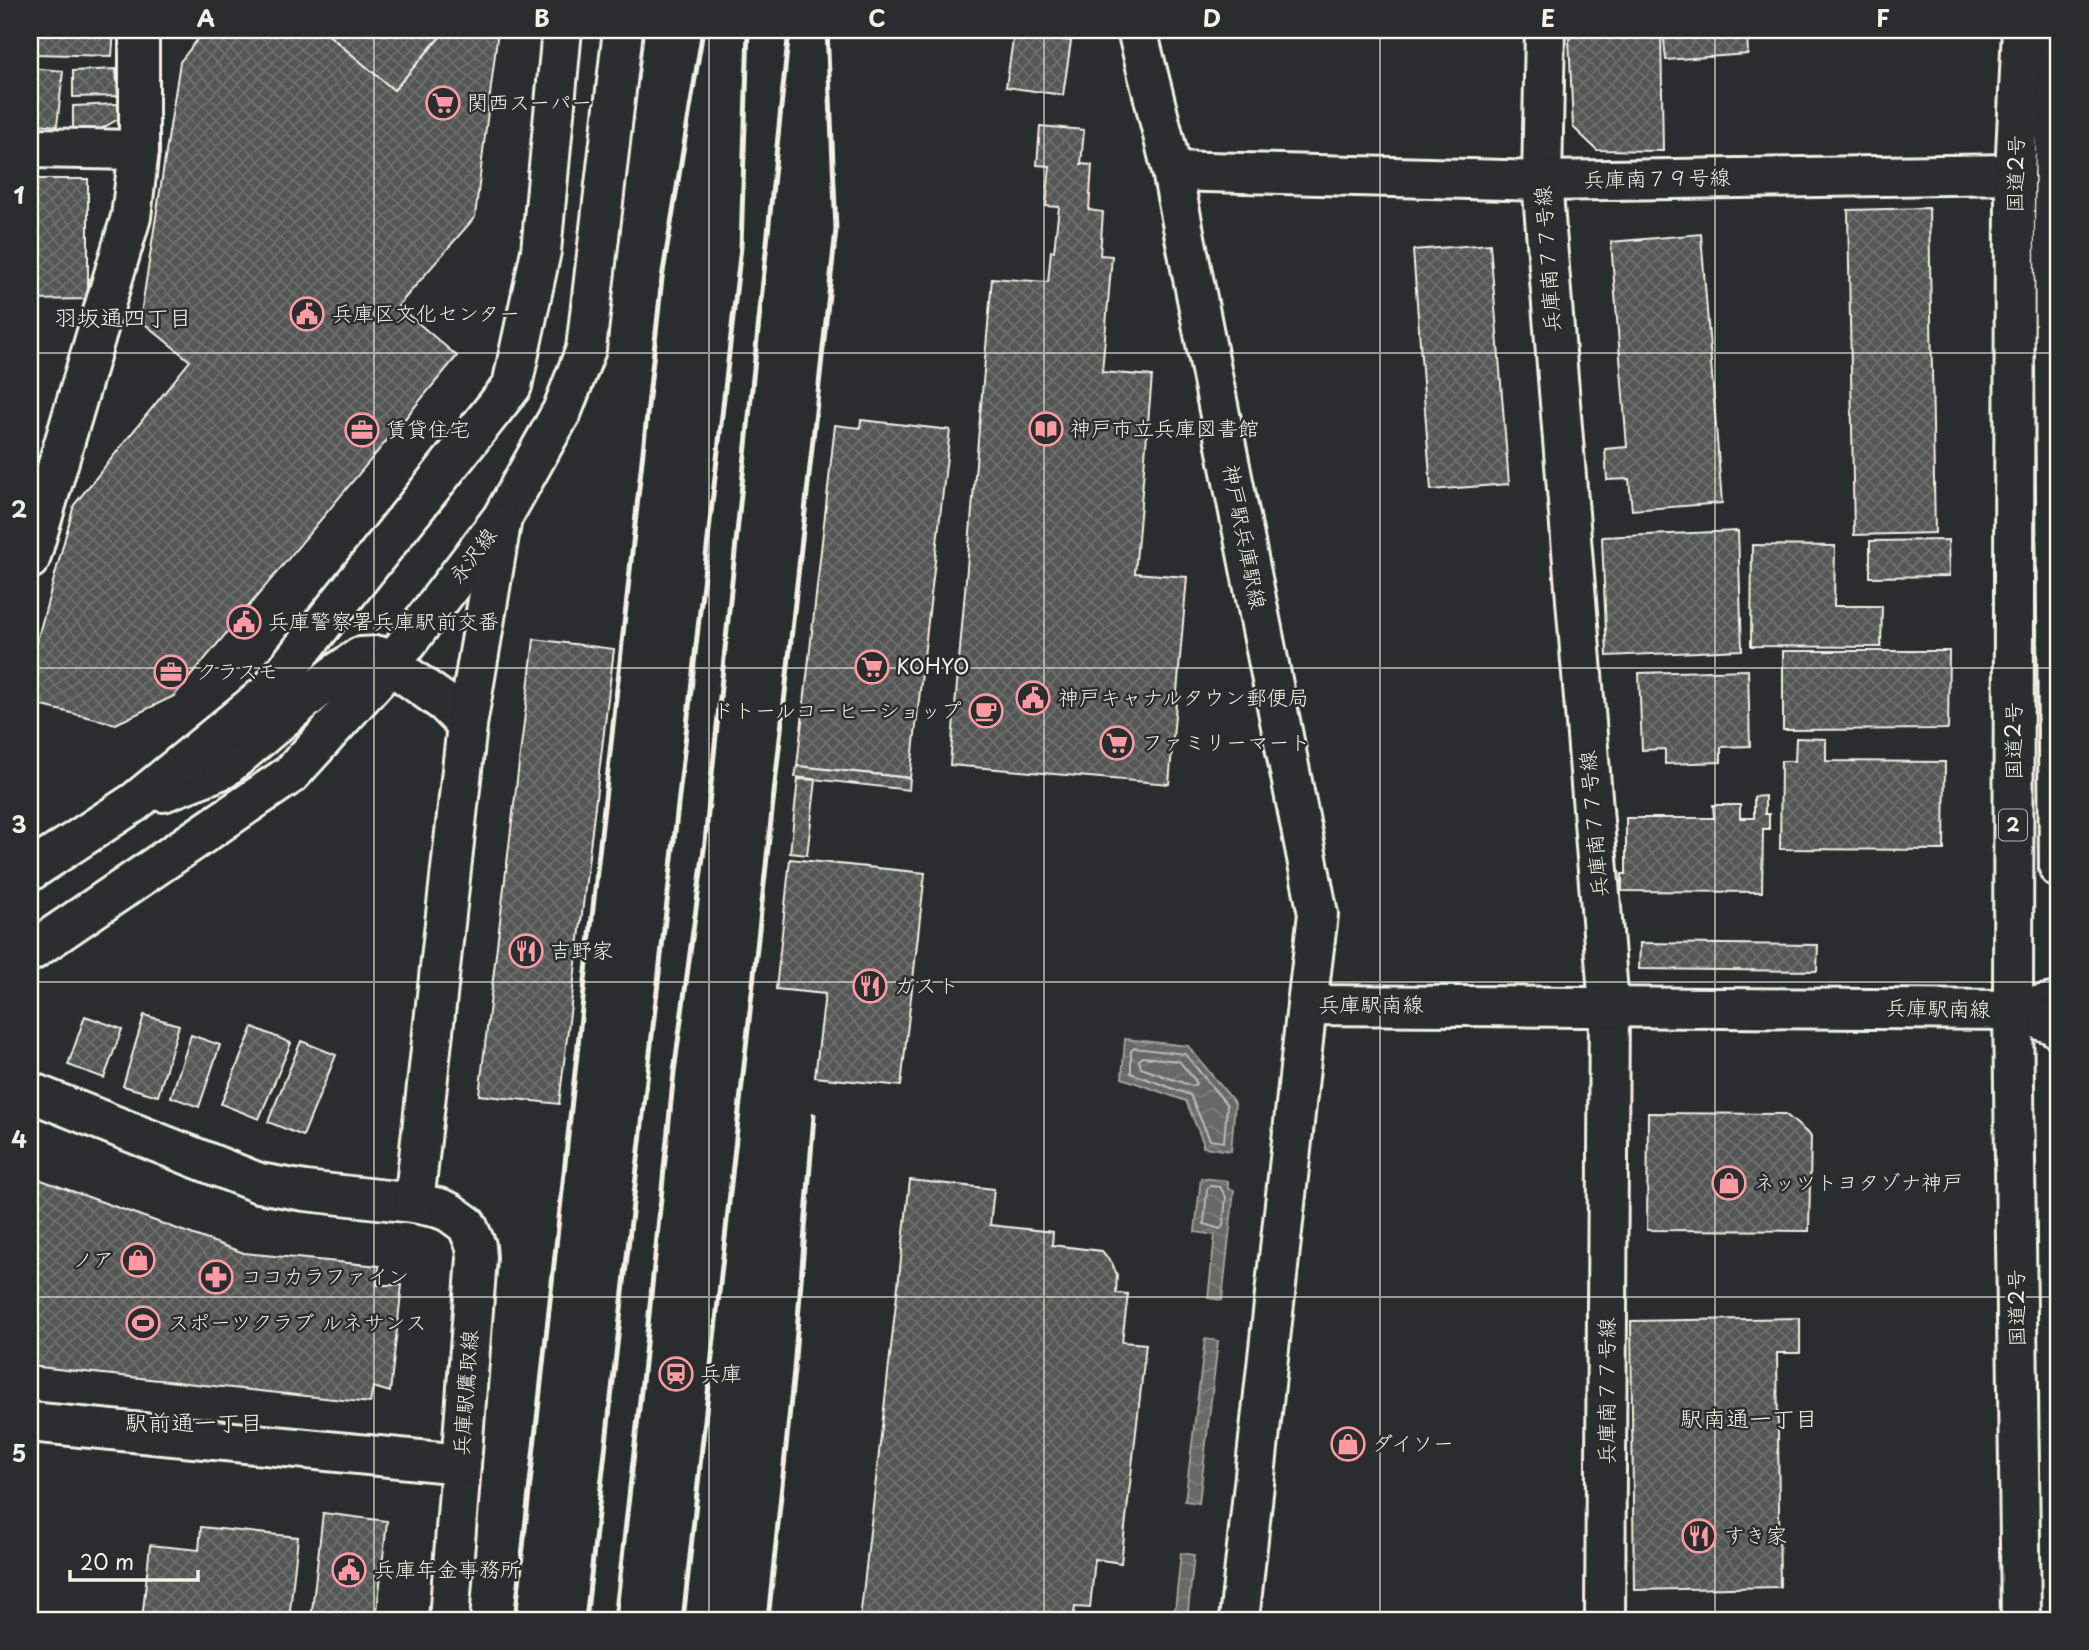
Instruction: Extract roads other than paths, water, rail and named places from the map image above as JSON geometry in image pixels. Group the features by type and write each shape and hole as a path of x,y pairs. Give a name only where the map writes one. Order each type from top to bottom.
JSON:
{"main road":[{"path":"30,559 131,217 139,150 139,30"},
{"path":"30,871 135,802 267,694 512,386 541,251 562,30"},
{"name":"永沢線","path":"30,952 291,774 391,664 502,518 562,411 586,349 622,30"},
{"name":"神戸駅兵庫駅線","path":"1137,30 1172,172 1318,914 1307,1005"},
{"name":"兵庫南７７号線","path":"1545,30 1542,181 1609,1006 1605,1620"},
{"name":"国道2号","path":"2021,1620 2013,1010 2015,174 2022,30"},
{"path":"2056,30 2054,235 2059,868"},
{"path":"30,148 139,150"},
{"name":"兵庫南７９号線","path":"1172,172 1542,181 2015,174"},
{"path":"414,1203 467,725 502,518"},
{"path":"135,802 223,769 334,675 360,657 379,656 445,704 467,725"},
{"path":"2013,1010 2059,1002"},
{"name":"兵庫駅南線","path":"1239,1620 1307,1005 2013,1010"},
{"path":"2013,1010 2059,1029"},
{"name":"兵庫駅鷹取線","path":"30,1093 239,1177 305,1191 439,1208 467,1226 476,1246 449,1620"},
{"path":"30,1422 461,1464"}],"water":[{"path":"1125,1039 1188,1046 1235,1103 1231,1151 1203,1147 1186,1101 1122,1078"},
{"path":"1201,1178 1228,1181 1228,1189 1234,1190 1222,1300 1208,1298 1215,1235 1195,1232"},
{"path":"1205,1339 1218,1341 1199,1503 1185,1501"},
{"path":"1181,1553 1194,1555 1187,1620 1174,1620"}],"railway":[{"path":"515,1620 662,278 703,30"},
{"path":"586,1620 741,247 748,30"},
{"path":"615,1620 674,1072 705,842 789,30"},
{"path":"683,1620 836,230 827,30"},
{"path":"768,1620 794,1370 814,1115"}],"place":[{"name":"関西スーパー","path":"443,103"},
{"name":"兵庫区文化センター","path":"307,314"},
{"name":"神戸市立兵庫図書館","path":"1046,429"},
{"name":"賃貸住宅","path":"362,430"},
{"name":"兵庫警察署兵庫駅前交番","path":"244,622"},
{"name":"KOHYO","path":"872,667"},
{"name":"クラスモ","path":"171,672"},
{"name":"神戸キャナルタウン郵便局","path":"1033,698"},
{"name":"ドトールコーヒーショップ","path":"986,711"},
{"name":"ファミリーマート","path":"1117,743"},
{"name":"吉野家","path":"526,951"},
{"name":"ガスト","path":"870,986"},
{"name":"ネッツトヨタゾナ神戸","path":"1729,1183"},
{"name":"ノア","path":"138,1260"},
{"name":"ココカラファイン","path":"216,1277"},
{"name":"スポーツクラブ ルネサンス","path":"143,1323"},
{"name":"兵庫","path":"676,1374"},
{"name":"ダイソー","path":"1348,1444"},
{"name":"すき家","path":"1699,1536"},
{"name":"兵庫年金事務所","path":"349,1570"}],"district":[{"name":"羽坂通四丁目","path":"123,318"},
{"name":"駅南通一丁目","path":"1749,1419"},
{"name":"駅前通一丁目","path":"194,1423"}]}
